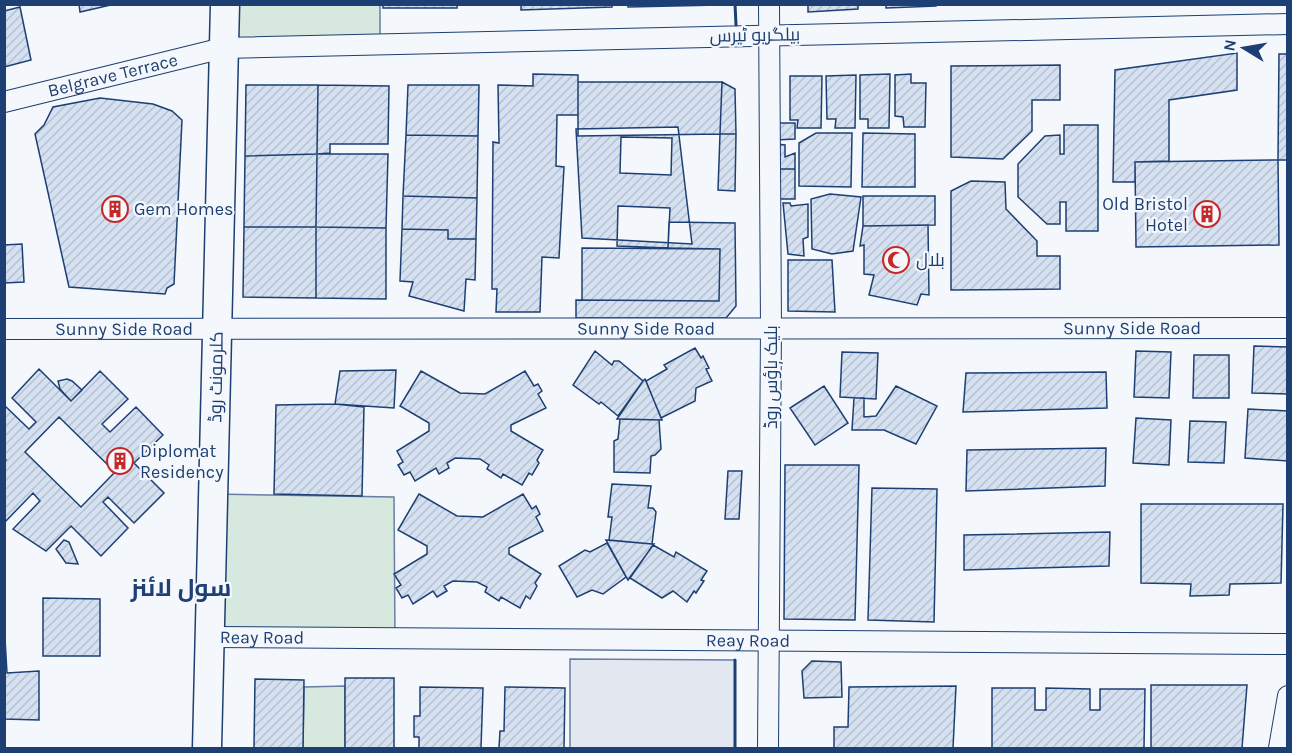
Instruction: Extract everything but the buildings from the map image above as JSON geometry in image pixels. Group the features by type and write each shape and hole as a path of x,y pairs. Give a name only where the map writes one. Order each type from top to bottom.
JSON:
{"street":[{"name":"کلرمونٹ روڈ","path":"207,748 225,4"},
{"name":"بلیک ہاؤس روڈ","path":"768,748 771,328 769,4"},
{"name":"بیلگریو ٹیرس","path":"223,48 1287,24"},
{"name":"Belgrave Terrace","path":"4,102 223,48"},
{"name":"Sunny Side Road","path":"4,330 1287,328"},
{"name":"Reay Road","path":"210,637 1287,644"},
{"path":"1280,748 1287,696"}],"shaded area":[{"path":"227,5 380,5 380,43 226,46"},
{"path":"213,494 394,497 395,638 210,637"},
{"path":"570,659 735,660 735,748 570,748"},
{"path":"345,686 345,748 303,748 304,687"}],"wall":[{"path":"735,4 736,25"},
{"path":"735,660 735,748"}],"place":[{"name":"Gem Homes","path":"115,209"},
{"name":"Old Bristol Hotel","path":"1207,214"},
{"name":"بلال","path":"896,260"},
{"name":"Diplomat Residency","path":"120,461"}],"district":[{"name":"سول لائنز","path":"181,588"}]}
